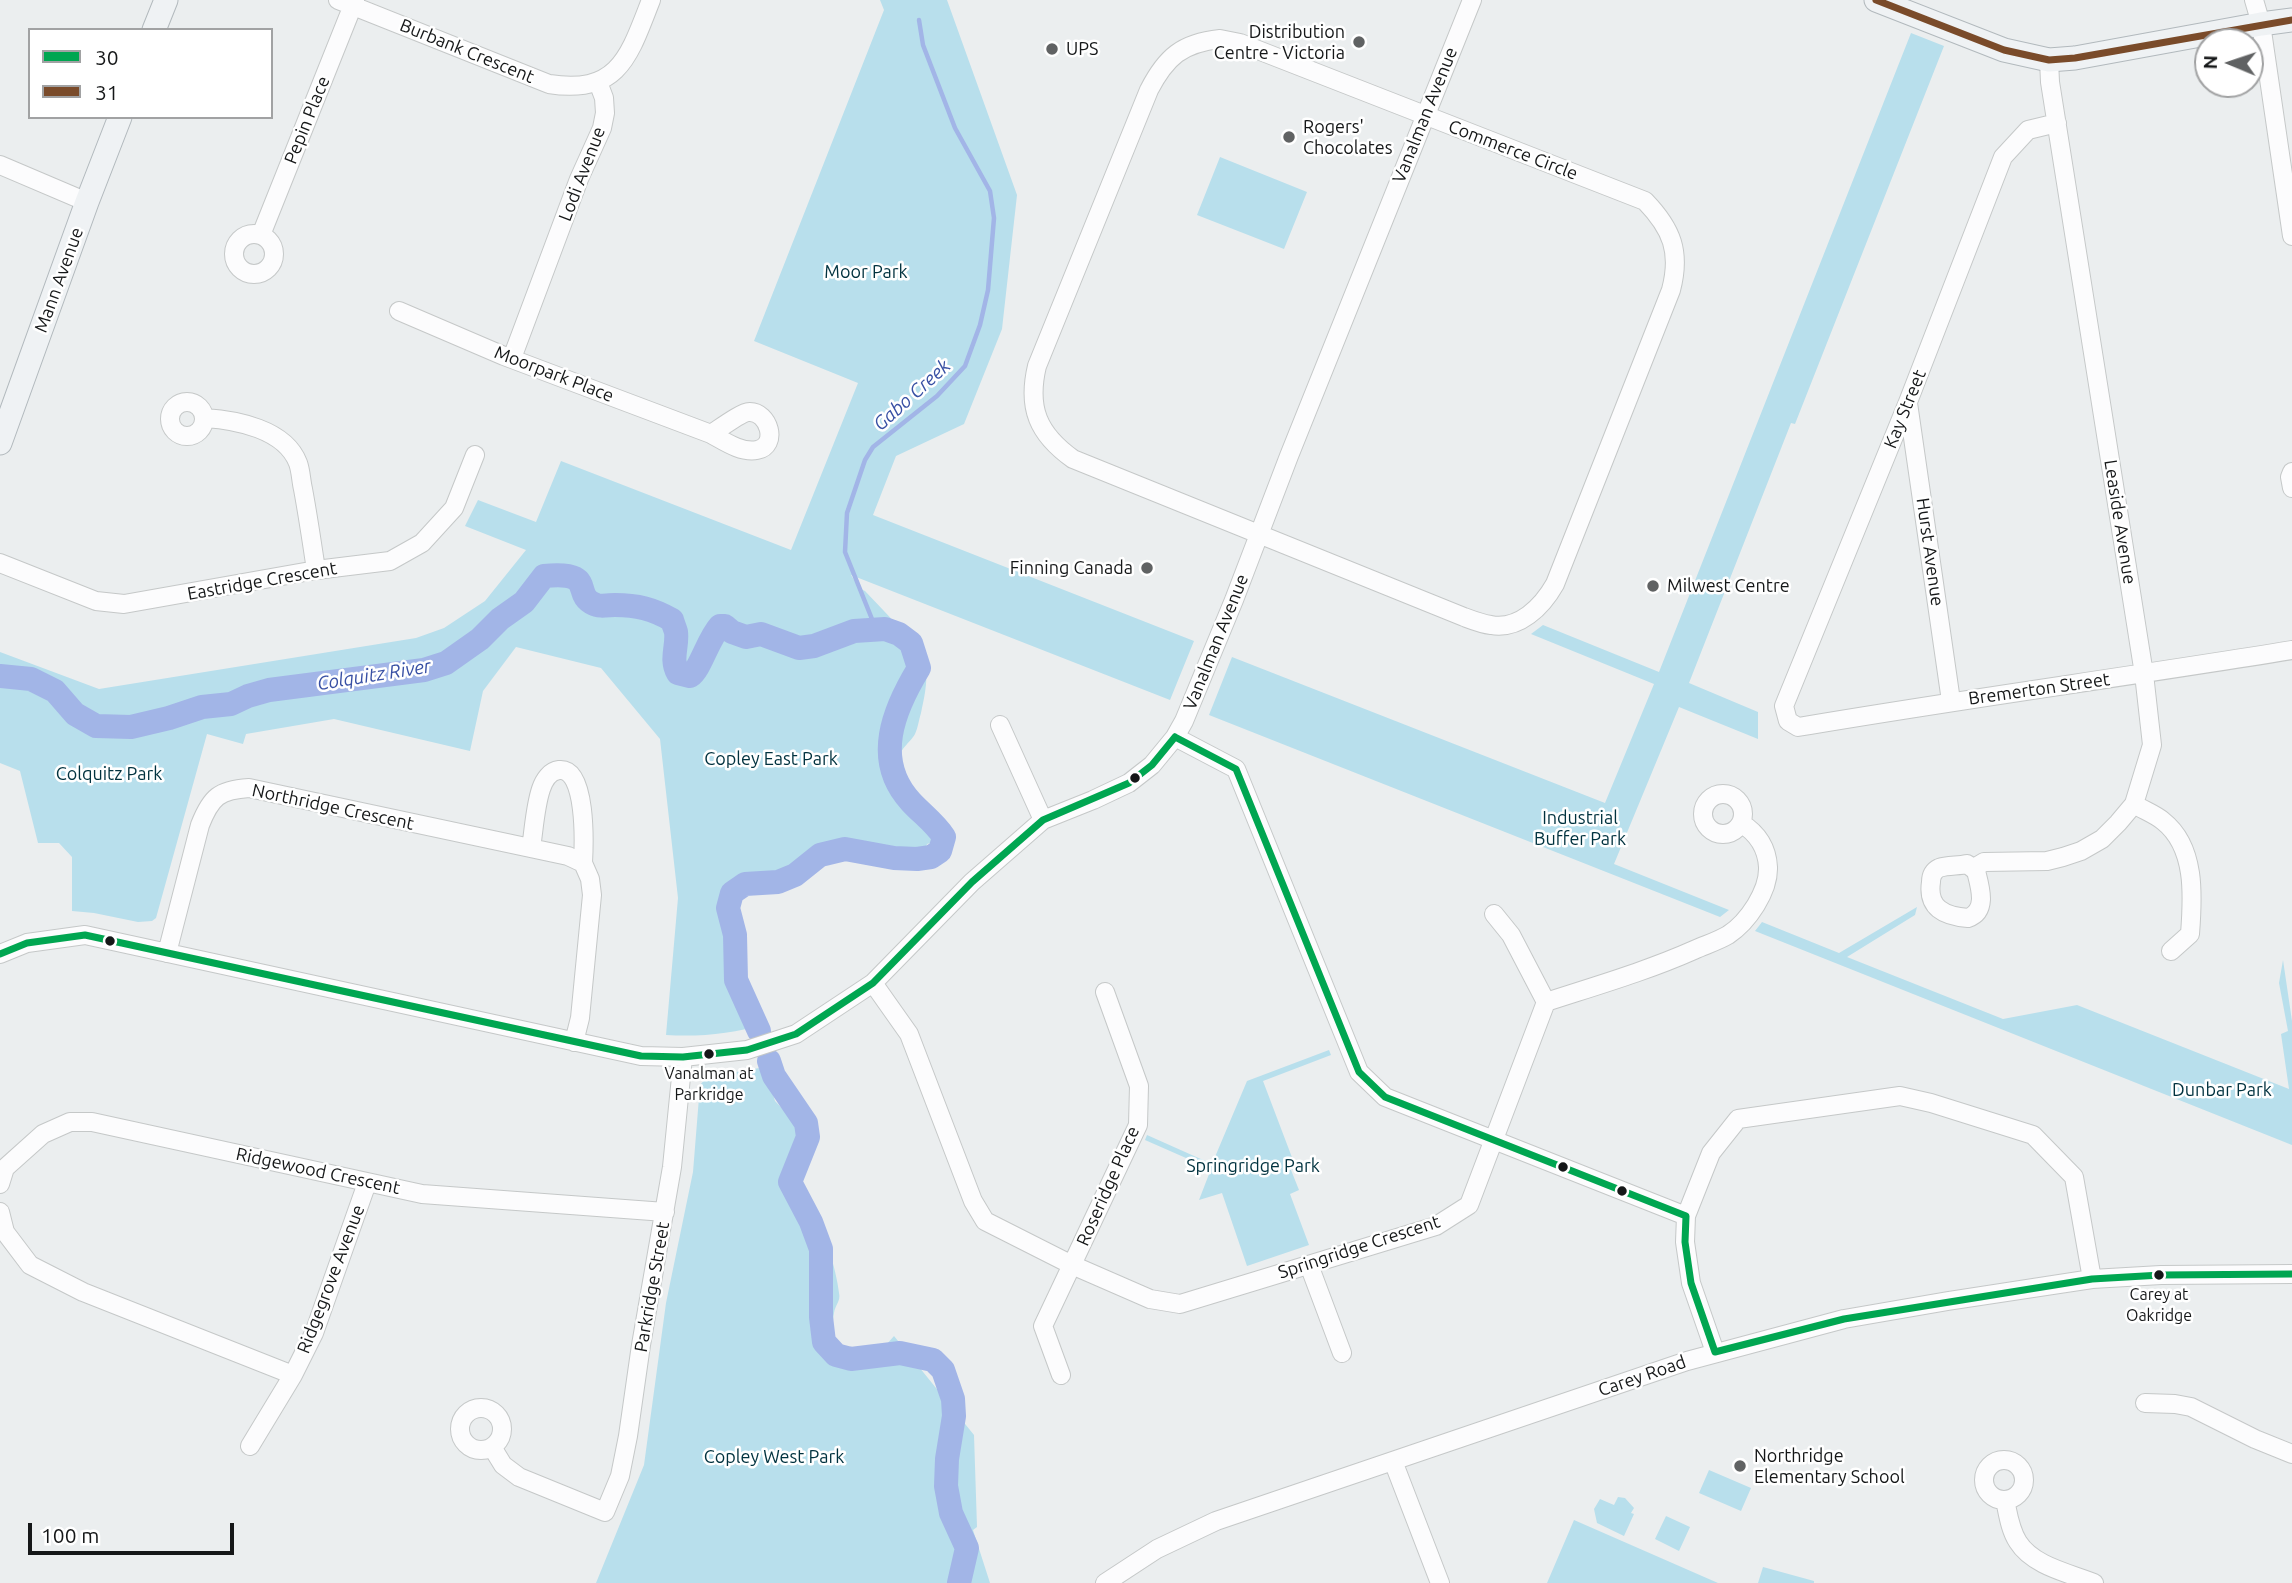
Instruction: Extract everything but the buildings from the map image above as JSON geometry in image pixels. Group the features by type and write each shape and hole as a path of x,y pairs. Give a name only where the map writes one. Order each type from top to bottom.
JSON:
{"main road":[{"path":"155,28 166,0"},
{"path":"1876,0 2004,50 2049,60 2075,58 2292,20"},
{"name":"Mann Avenue","path":"0,443 119,119"}],"street":[{"path":"598,82 612,74 623,62 635,41 651,0"},
{"name":"Vanalman Avenue","path":"0,954 27,943 85,935 640,1056 683,1057 747,1050 796,1034 873,983 972,881 1043,820 1129,783 1152,765 1175,737 1234,600 1472,0"},
{"path":"2254,0 2261,24 2292,236"},
{"name":"Burbank Crescent","path":"349,2 549,84 570,87 598,82"},
{"name":"Pepin Place","path":"261,235 349,2"},
{"name":"Commerce Circle","path":"1220,39 1240,43 1425,116 1645,201 1669,233 1675,254 1671,290 1555,584 1547,598 1522,620 1509,625 1492,626 1464,617 1073,460 1045,435 1036,417 1033,383 1037,366 1149,90 1169,58 1183,48 1201,41 1220,39"},
{"name":"Leaside Avenue","path":"1974,868 1984,862 2047,861 2081,851 2102,839 2134,804 2152,745 2144,674 2050,82 2049,60"},
{"name":"Lodi Avenue","path":"512,358 579,179 602,128 604,98 598,82"},
{"name":"Kay Street","path":"1788,721 1784,706 1908,402 2003,156 2028,130 2057,123"},
{"path":"0,165 87,202"},
{"name":"Moorpark Place","path":"400,311 512,358 711,434"},
{"name":"Hurst Avenue","path":"1908,402 1951,701"},
{"path":"205,418 226,419 259,429 282,442 297,461 316,570"},
{"name":"Eastridge Crescent","path":"0,563 96,601 124,604 316,570 390,561 422,543 454,508 475,455"},
{"path":"2292,472 2292,488"},
{"name":"Bremerton Street","path":"1788,721 1798,727 1951,701 2292,650"},
{"path":"1000,725 1043,820"},
{"path":"1175,737 1236,769 1359,1072 1385,1097 1686,1216"},
{"path":"531,848 541,789 547,777 555,771 564,770 571,774 579,788 584,833 583,863 590,879 592,895 580,1018 574,1042"},
{"name":"Northridge Crescent","path":"167,953 208,806 218,795 230,789 249,788 568,856 583,863"},
{"path":"2134,804 2164,821 2186,849 2193,900 2190,934 2171,951"},
{"path":"1494,914 1511,935 1546,1002 1675,959 1729,935 1744,920 1765,888 1768,859 1762,844 1752,831 1741,823"},
{"name":"Springridge Crescent","path":"873,983 909,1034 973,1202 985,1220 1072,1265 1150,1299 1180,1304 1436,1226 1469,1205 1546,1002"},
{"name":"Roseridge Place","path":"1060,1375 1044,1326 1138,1125 1139,1086 1105,992"},
{"name":"Parkridge Street","path":"492,1447 503,1465 519,1477 605,1512 620,1476 628,1436 640,1345 673,1167 683,1057"},
{"path":"1715,1352 1691,1283 1685,1242 1686,1216 1711,1153 1738,1119 1900,1096 1931,1102 2033,1135 2074,1177 2092,1279"},
{"name":"Ridgewood Crescent","path":"0,1184 5,1168 43,1134 70,1122 92,1122 422,1194 665,1212"},
{"name":"Ridgegrove Avenue","path":"250,1446 293,1375 314,1333 367,1183"},
{"path":"0,1212 5,1232 30,1265 83,1292 293,1375"},
{"path":"1309,1265 1342,1353"},
{"name":"Carey Road","path":"1105,1583 1157,1549 1216,1521 1715,1352 1844,1320 2092,1279 2161,1275 2292,1274"},
{"path":"2146,1403 2191,1407 2292,1454"},
{"path":"1393,1461 1440,1583"},
{"path":"2005,1500 2013,1533 2025,1551 2048,1565 2094,1583"}],"green space":[{"path":"880,0 947,0 1017,195 1002,329 964,424 896,456 873,515 1194,641 1170,700 851,575 859,588 903,631 923,646 921,650 926,666 926,681 923,705 916,732 902,750 899,761 907,782 934,821 934,842 927,844 925,854 917,856 901,855 862,845 828,847 798,860 792,869 784,873 750,881 740,889 737,899 741,931 735,954 736,966 765,1024 740,1030 704,1035 666,1035 678,898 660,739 601,668 516,647 483,691 470,751 334,719 246,734 243,744 207,734 156,918 138,922 72,911 72,857 59,843 38,843 20,771 0,763 0,652 99,689 416,638 444,628 485,601 526,550 465,526 478,500 536,522 561,461 791,550 858,383 754,341 884,10"},
{"name":"Industrial Buffer Park","path":"1911,33 1944,46 1795,424 1791,423 1689,683 1758,712 1758,739 1679,707 1614,864 1729,910 1720,917 1209,715 1232,657 1605,803 1654,684 1531,634 1543,625 1659,672"},
{"path":"1220,157 1307,192 1284,249 1197,215"},
{"name":"Dunbar Park","path":"1917,907 1915,915 1847,957 2003,1019 2077,1005 2289,1089 2281,1034 2288,1031 2279,983 2283,960 2292,1021 2292,1145 1755,931 1762,922 1839,953"},
{"name":"Springridge Park","path":"1329,1050 1331,1055 1263,1081 1296,1168 1291,1170 1299,1190 1290,1194 1309,1245 1247,1266 1222,1193 1199,1200 1211,1169 1145,1140 1147,1135 1212,1164 1247,1081"},
{"name":"Copley West Park","path":"765,1067 775,1101 802,1129 801,1144 789,1167 787,1178 793,1191 814,1214 832,1261 839,1296 833,1322 837,1346 847,1353 879,1353 894,1336 974,1435 977,1527 973,1530 990,1583 596,1583 644,1465 666,1303 693,1172 700,1085 707,1077"},
{"path":"1709,1470 1751,1488 1741,1511 1699,1493"},
{"path":"1618,1497 1625,1498 1634,1508 1624,1536 1597,1523 1594,1509 1600,1499 1614,1505"},
{"path":"1666,1516 1690,1527 1679,1551 1655,1539"},
{"path":"1574,1520 1718,1583 1547,1583"},
{"path":"1763,1567 1814,1581 1814,1583 1758,1583"}],"waterway":[{"name":"Gabo Creek","path":"876,629 845,552 847,513 865,460 873,447 937,396 965,366 980,325 988,290 994,218 990,191 955,128 923,45 919,20"},
{"name":"Colquitz River","path":"0,676 31,679 55,691 75,714 96,726 131,727 202,707 231,704 269,690 424,670 446,663 524,602 544,576 561,575 577,580 587,600 596,605 638,607 672,620 676,632 676,668 678,673 690,676 720,626 746,637 761,634 799,648 814,646 854,631 885,629 899,634 911,643 919,668 895,717 890,752 892,769 899,786 911,802 944,837 940,851 931,857 917,859 894,858 845,849 820,855 795,875 778,882 745,884 732,893 728,908 735,935 736,980 759,1031"},
{"name":"Colquitz River","path":"769,1061 774,1076 806,1123 808,1137 790,1182 811,1222 821,1249 821,1317 824,1342 836,1355 851,1359 900,1353 933,1360 943,1370 953,1399 954,1416 946,1486 951,1513 967,1548 959,1583"}],"transit line":[{"name":"31","path":"1876,0 2004,50 2049,60 2075,58 2292,20"},
{"name":"30","path":"1175,737 1236,769 1359,1072 1385,1097 1686,1216 1685,1242 1691,1283 1715,1352"},
{"name":"30","path":"0,954 27,943 85,935 641,1056 683,1057 747,1050 796,1034 873,983 972,882 1043,820 1129,783 1152,765 1175,737"},
{"name":"30","path":"1715,1352 1844,1319 2092,1279 2161,1275 2292,1274"}],"place":[{"name":"Distribution Centre - Victoria","path":"1359,42"},
{"name":"UPS","path":"1052,49"},
{"name":"Rogers' Chocolates","path":"1289,137"},
{"name":"Finning Canada","path":"1147,568"},
{"name":"Milwest Centre","path":"1653,586"},
{"name":"Vanalman at Parkridge","path":"709,1054"},
{"name":"Carey at Oakridge","path":"2159,1275"},
{"name":"Northridge Elementary School","path":"1740,1466"}],"park label":[{"name":"Moor Park","path":"866,272"},
{"name":"Copley East Park","path":"771,759"},
{"name":"Colquitz Park","path":"109,774"}]}
